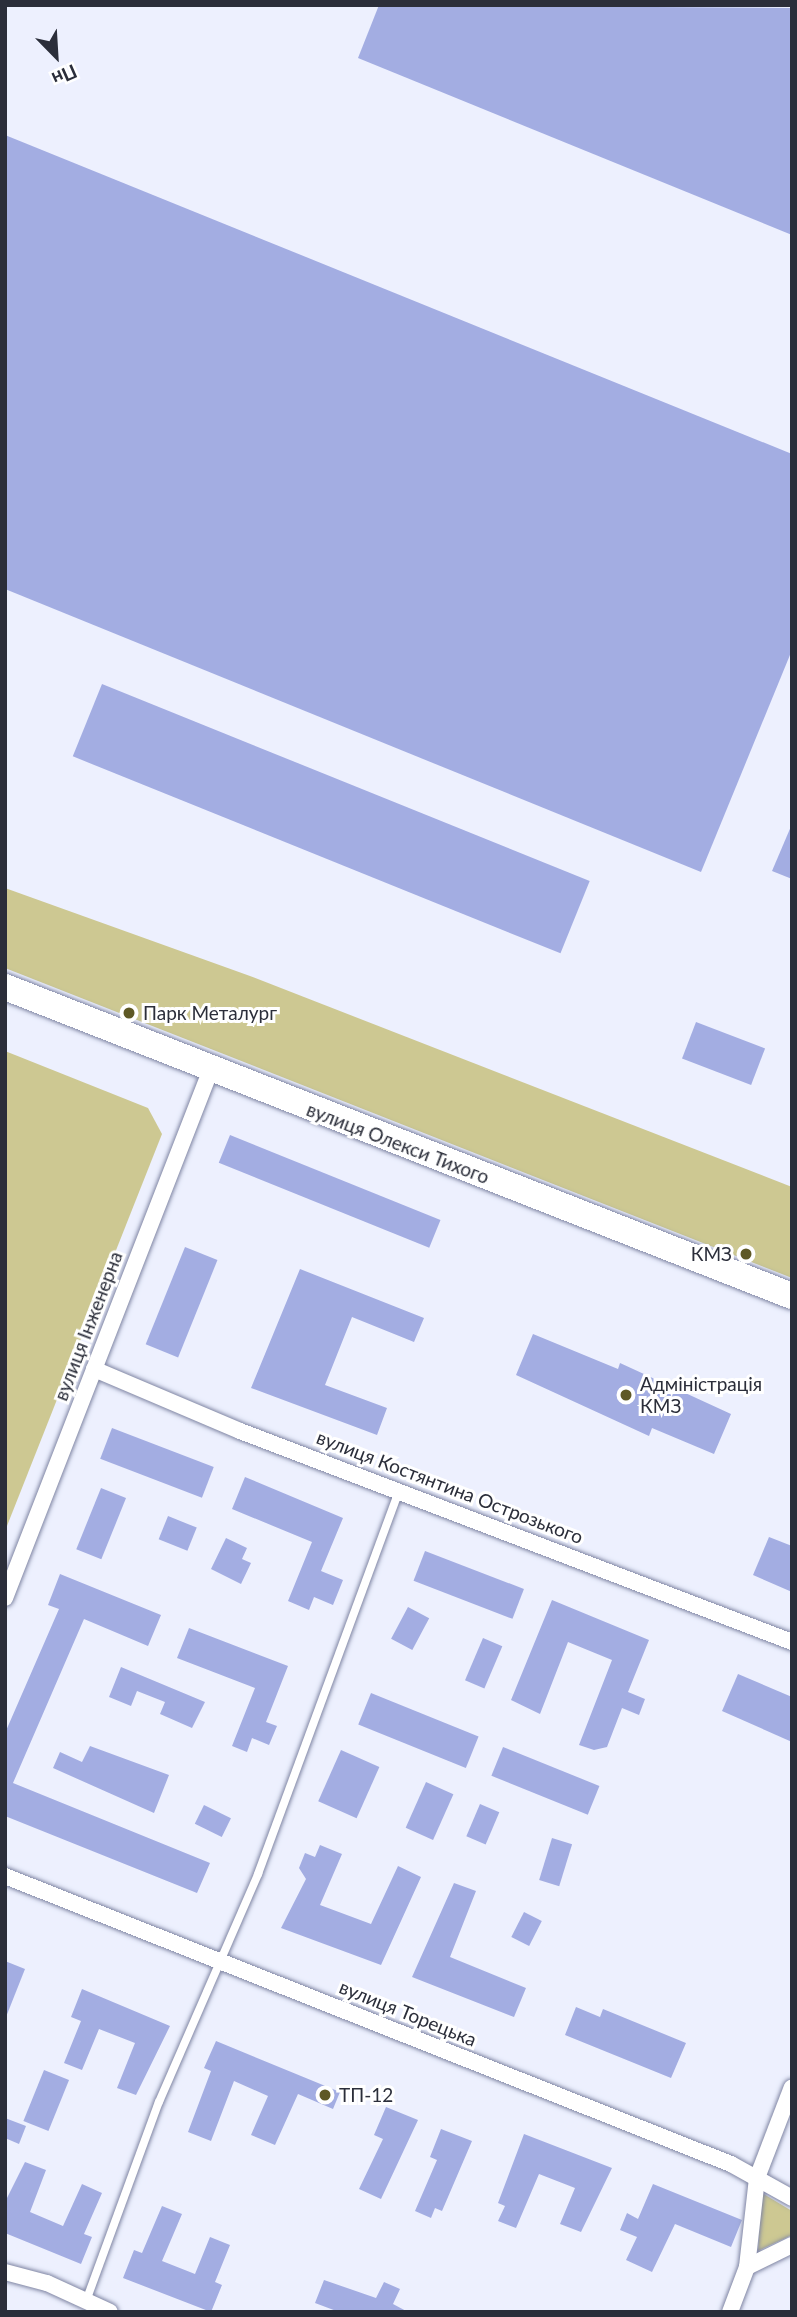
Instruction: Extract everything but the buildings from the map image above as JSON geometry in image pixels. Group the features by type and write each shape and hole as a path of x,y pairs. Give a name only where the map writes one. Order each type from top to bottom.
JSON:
{"main road":[{"name":"вулиця Олекси Тихого","path":"5,987 792,1296"}],"street":[{"name":"вулиця Інженерна","path":"5,1598 211,1069"},
{"name":"вулиця Костянтина Острозького","path":"94,1369 792,1642"},
{"name":"вулиця Торецька","path":"5,1876 757,2178 792,2198"},
{"path":"730,2312 747,2267 757,2178 792,2087"},
{"path":"747,2267 792,2245"},
{"path":"5,2272 110,2312"}],"lane":[{"path":"86,2301 159,2102 222,1962 399,1489"}],"shaded area":[{"path":"5,888 250,976 792,1187 792,1278 5,968"},
{"path":"5,1051 148,1108 162,1134 5,1531"},
{"path":"762,2193 792,2211 792,2235 758,2251"}],"place":[{"name":"Парк Металург","path":"129,1013"},
{"name":"КМЗ","path":"746,1254"},
{"name":"Адміністрація КМЗ","path":"626,1395"},
{"name":"ТП-12","path":"325,2095"}]}
